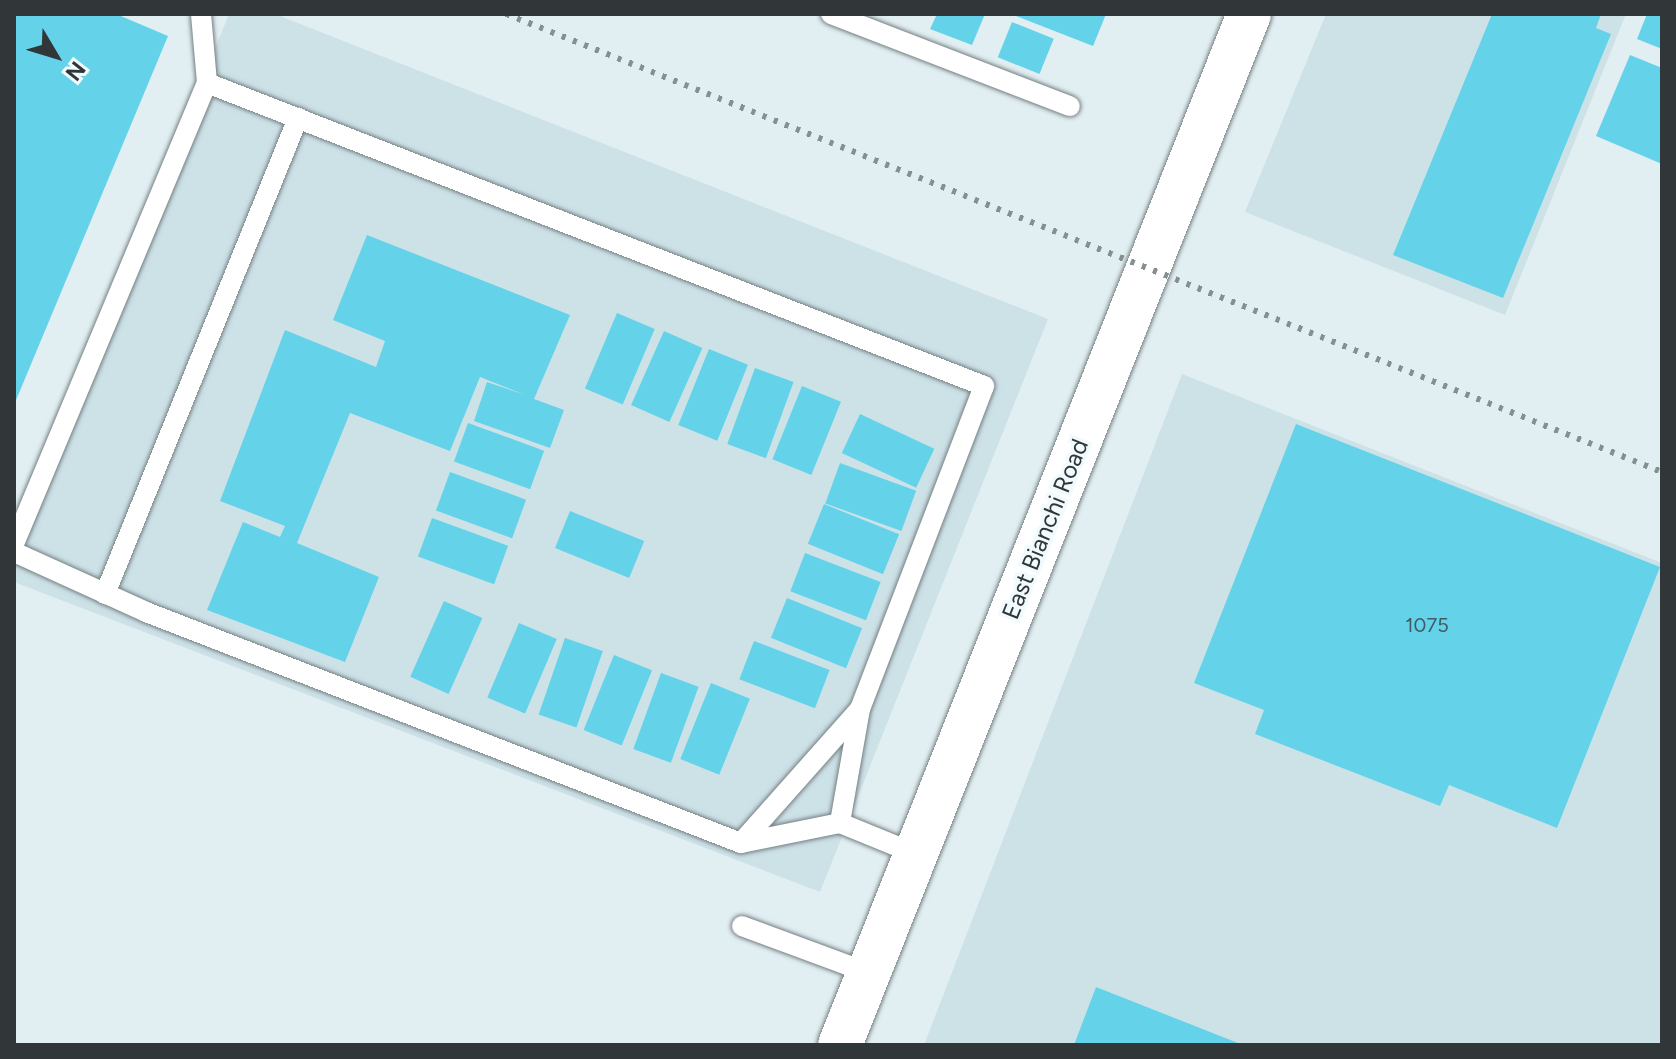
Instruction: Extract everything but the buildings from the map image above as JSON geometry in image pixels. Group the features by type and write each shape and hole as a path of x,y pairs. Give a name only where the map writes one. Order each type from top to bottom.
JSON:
{"street":[{"name":"East Bianchi Road","path":"840,1045 1249,14"}],"lane":[{"path":"14,544 207,83 201,14"},
{"path":"831,14 1070,106"},
{"path":"207,83 984,386 860,709 840,823"},
{"path":"105,594 298,118"},
{"path":"14,552 105,594 741,843 840,823 916,854"},
{"path":"741,843 860,709"},
{"path":"742,926 869,973"}],"shaded area":[{"path":"229,14 275,14 1048,319 820,892 14,582 14,545"},
{"path":"1326,14 1626,14 1505,315 1245,212"},
{"path":"1182,374 1662,563 1662,1045 924,1045"}],"railway":[{"path":"506,14 1662,472"}]}
